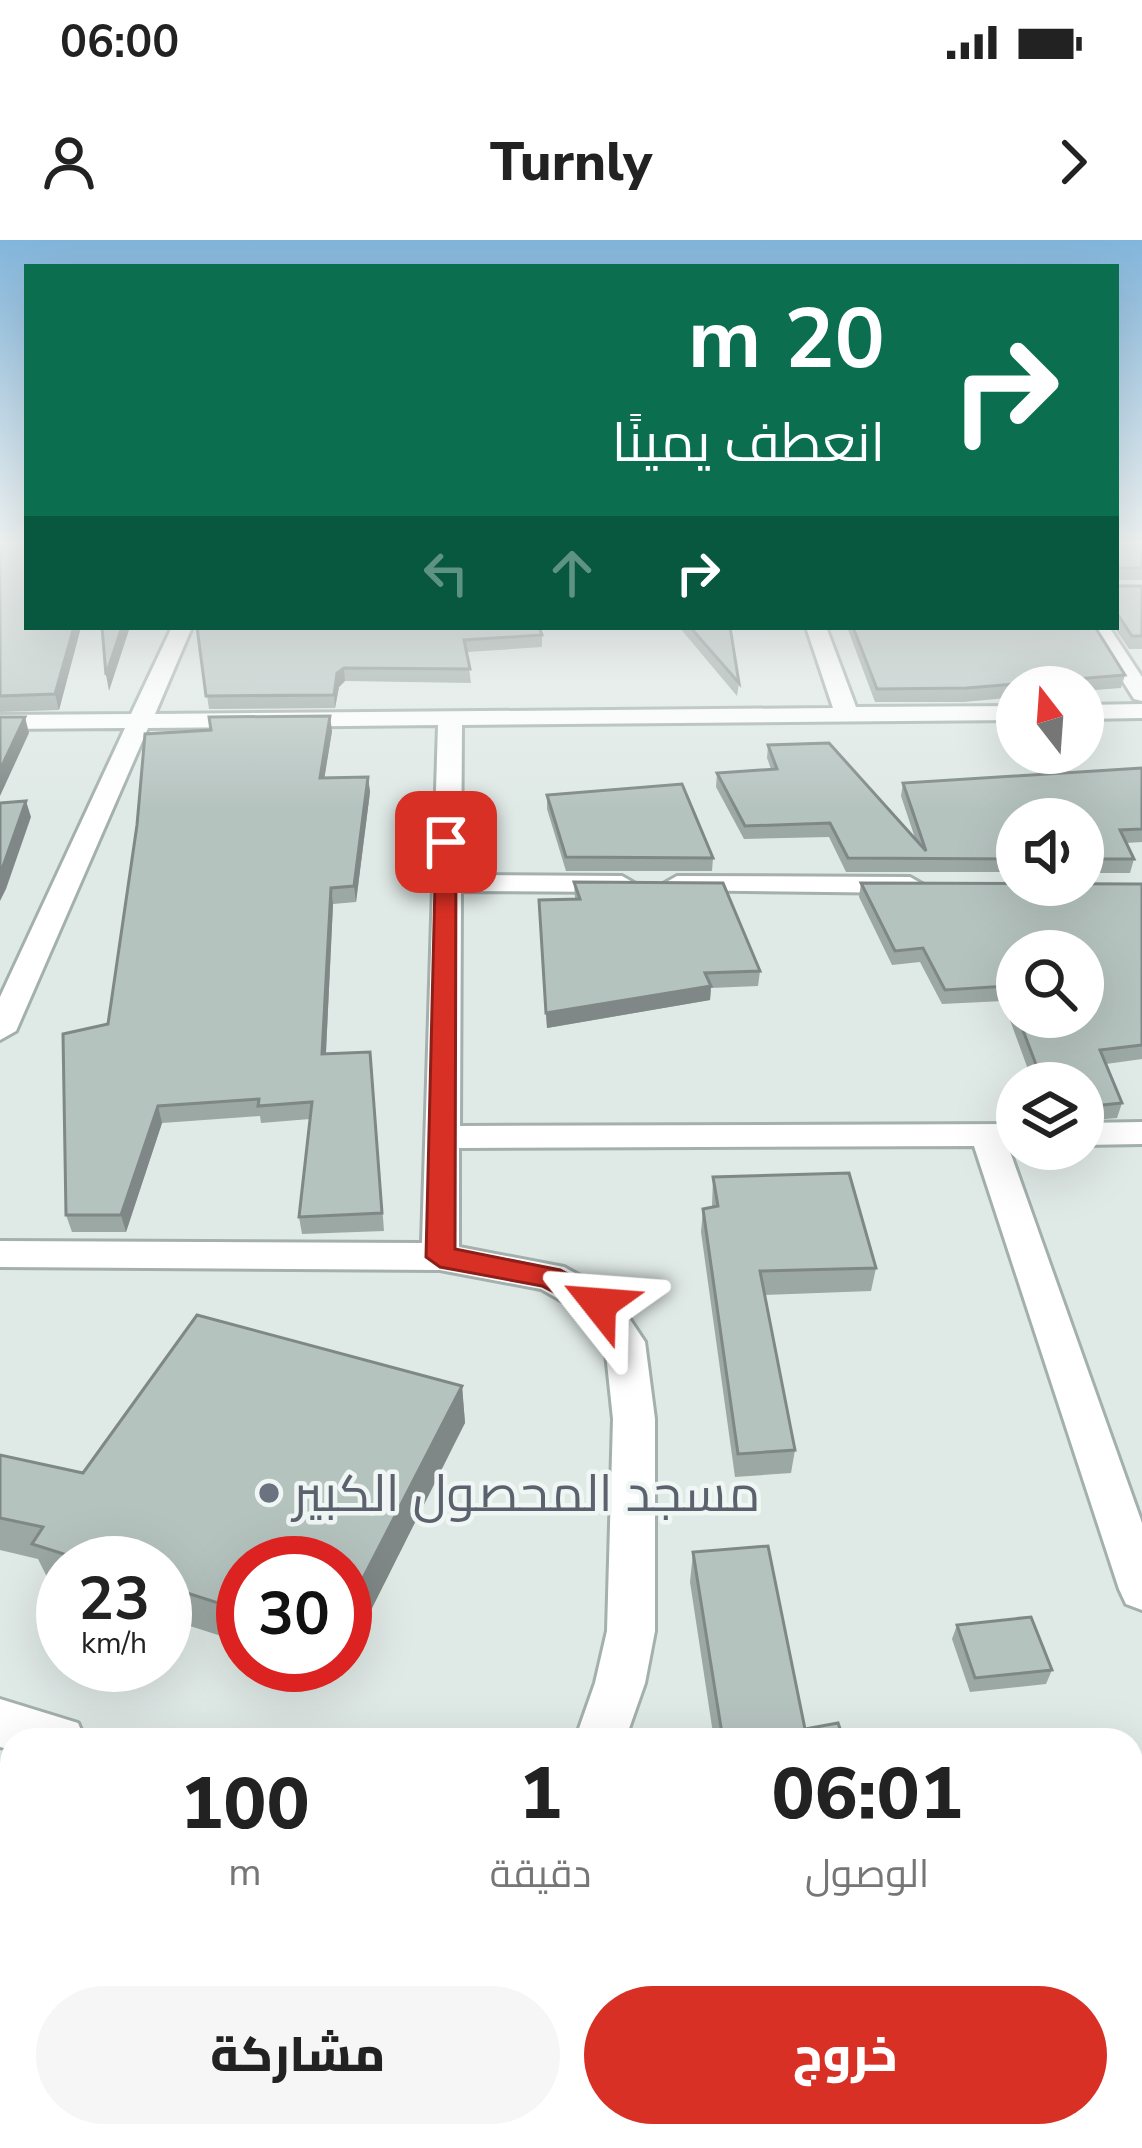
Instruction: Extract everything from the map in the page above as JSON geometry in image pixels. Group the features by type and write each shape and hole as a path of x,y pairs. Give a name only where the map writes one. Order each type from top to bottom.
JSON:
{"street":[{"path":"0,1031 180,632"},
{"path":"817,632 848,716"},
{"path":"1102,632 1142,694"},
{"path":"1104,711 1142,710"},
{"path":"0,722 996,712"},
{"path":"440,1257 450,719"},
{"path":"446,883 933,885"},
{"path":"1104,1134 1142,1133"},
{"path":"442,1137 996,1135"},
{"path":"1013,1170 1142,1588"},
{"path":"0,1254 440,1257 550,1277 599,1304 625,1342 634,1419 631,1631 604,1728"}],"building":[{"path":"0,632 73,632 55,694 0,696"},
{"path":"102,632 120,632 106,675"},
{"path":"198,632 542,635 464,640 470,669 344,668 337,673 334,695 206,696"},
{"path":"694,632 731,632 739,683"},
{"path":"855,632 1098,632 1125,675 1104,677 1104,666 996,666 996,686 877,689"},
{"path":"330,716 320,778 368,777 354,886 331,888 322,1054 370,1052 382,1213 299,1217 312,1102 258,1106 259,1099 158,1106 121,1215 66,1215 63,1034 108,1024 145,734 211,730 209,717"},
{"path":"0,717 25,717 0,770"},
{"path":"829,743 926,851 903,783 1104,774 1142,768 1142,829 1120,830 1134,859 1104,859 1104,798 996,798 996,859 848,858 830,823 745,826 717,773 777,769 768,745"},
{"path":"682,784 713,858 566,857 547,795"},
{"path":"26,801 1,872 0,874 0,803"},
{"path":"574,882 723,883 760,971 705,973 711,986 546,1013 539,900 580,899"},
{"path":"861,883 996,883 996,906 1104,906 1104,884 1142,884 1142,1045 1100,1050 1122,1103 1104,1105 1104,1062 1035,1062 1026,1038 1104,1038 1104,930 996,930 996,987 945,990 923,948 895,951"},
{"path":"849,1173 876,1268 760,1271 795,1450 738,1454 703,1209 718,1206 713,1177"},
{"name":"مسجد المحصول الكبير","path":"197,1315 462,1386 372,1561 372,1536 216,1536 216,1602 192,1595 192,1536 37,1536 43,1527 0,1518 0,1455 83,1473"},
{"path":"768,1546 805,1728 721,1728 693,1552"},
{"path":"1031,1617 1052,1670 975,1678 957,1625"}],"place":[{"name":"مسجد المحصول الكبير","path":"269,1493"}],"route":[{"path":"446,842 440,1257 550,1277 599,1304"}]}
